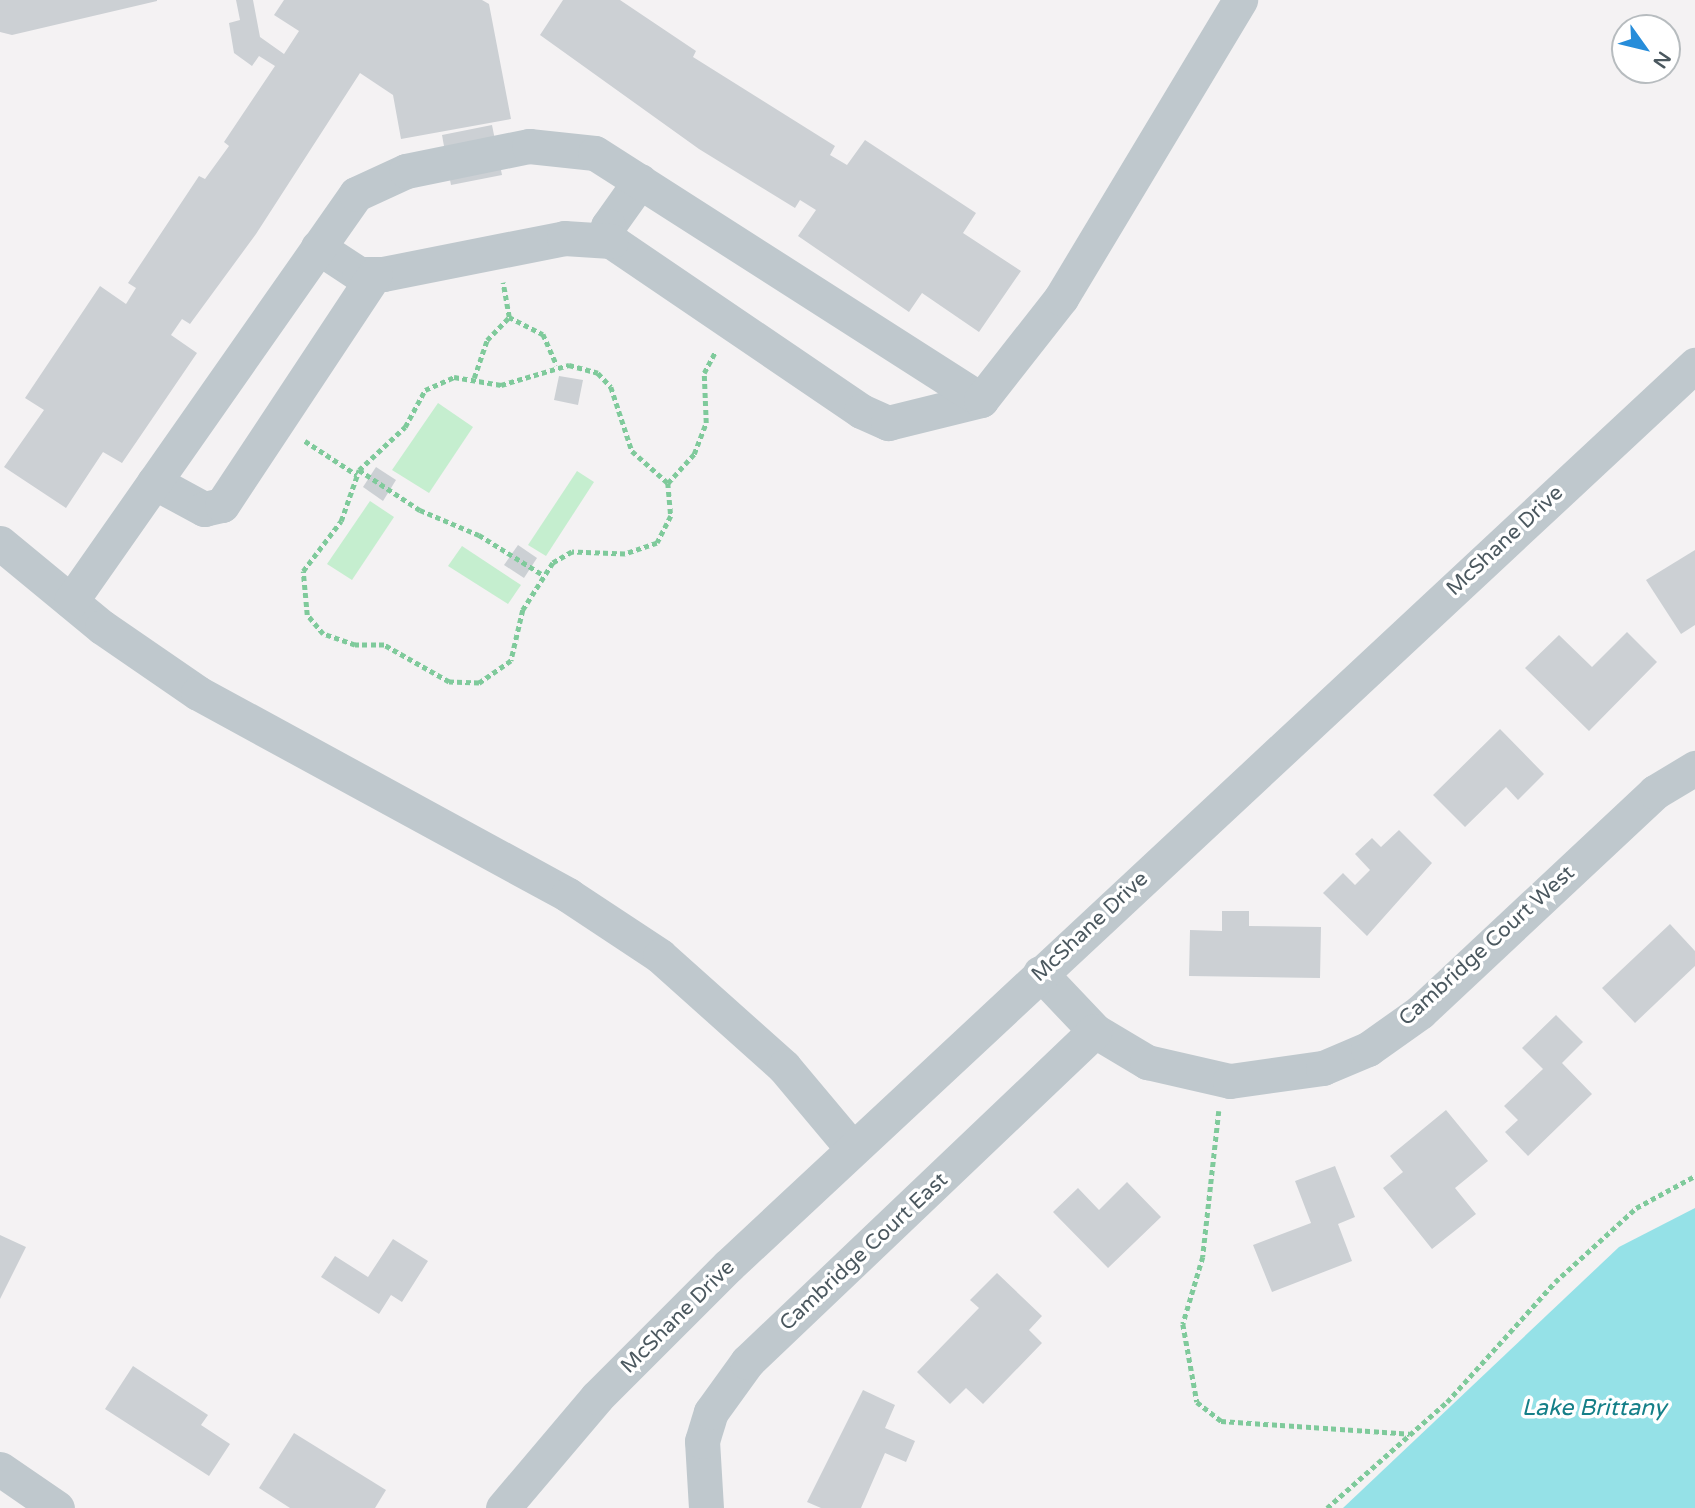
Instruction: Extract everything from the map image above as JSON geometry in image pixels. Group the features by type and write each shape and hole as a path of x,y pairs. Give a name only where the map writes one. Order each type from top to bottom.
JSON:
{"street":[{"path":"318,247 359,274 375,274 564,238 611,241 888,423 981,400 1061,299 1240,0"},
{"path":"71,601 356,194 406,171 529,146 595,153 981,400"},
{"path":"611,241 608,226 640,181"},
{"path":"154,482 204,509 222,505 375,274"},
{"name":"McShane Drive","path":"503,1508 597,1397 852,1148 1695,365"},
{"path":"0,543 71,601 198,693 568,895 660,956 784,1067 852,1148"},
{"name":"Cambridge Court West","path":"1040,973 1095,1031 1147,1062 1222,1079 1324,1068 1368,1049 1420,1012 1655,792 1695,768"},
{"name":"Cambridge Court East","path":"706,1508 702,1441 711,1412 747,1362 1095,1031"},
{"path":"0,1469 57,1508"}],"path":[{"path":"498,251 509,317"},
{"path":"509,317 543,334 557,366"},
{"path":"474,378 487,340 509,317"},
{"path":"668,483 632,451 619,404 598,373 557,366 501,384 474,378 439,380 425,390 405,427 358,472 341,521 303,571 307,615 323,634 355,645 384,645 449,682 479,683 511,662 523,610 544,575 572,552 625,554 657,543 671,516 668,483 701,436 704,373 734,324"},
{"path":"277,422 419,510 479,535 544,575"},
{"path":"1222,1079 1213,1198 1183,1324 1197,1402 1221,1421 1410,1434"},
{"path":"1327,1508 1410,1434 1636,1208 1695,1176"}],"green space":[{"path":"438,403 473,427 429,493 392,470"},
{"path":"577,471 594,482 546,556 528,545"},
{"path":"370,501 394,517 352,580 327,564"},
{"path":"462,546 521,585 508,604 448,566"}],"water":[{"name":"Lake Brittany","path":"1695,1208 1695,1508 1343,1508 1619,1247"}],"building":[{"path":"0,0 157,1 12,35 0,32"},
{"path":"236,0 253,0 260,37 284,54 299,31 274,15 284,0 482,0 489,4 511,119 401,139 393,95 360,73 256,234 190,324 182,319 171,335 197,353 122,463 103,452 66,508 4,467 44,410 25,398 100,286 126,304 136,288 128,283 199,176 205,179 229,146 224,142 275,66 259,56 252,66 234,53 229,23 240,20"},
{"path":"563,0 620,0 696,51 693,57 835,146 830,155 847,165 865,140 976,213 963,233 1021,271 979,332 922,293 909,312 798,236 816,210 800,200 795,208 699,149 540,35"},
{"path":"492,125 502,175 451,185 442,135"},
{"path":"559,376 583,380 578,405 554,400"},
{"path":"376,467 396,480 383,501 363,487"},
{"path":"518,545 537,558 524,578 504,565"},
{"path":"1695,550 1695,625 1681,634 1646,580"},
{"path":"1627,632 1657,662 1589,731 1525,668 1559,635 1592,667"},
{"path":"1500,729 1544,774 1518,800 1506,787 1465,827 1433,795"},
{"path":"1399,830 1432,863 1367,936 1323,893 1343,873 1355,885 1370,870 1355,854 1372,838 1381,847"},
{"path":"1222,911 1249,911 1249,926 1321,927 1320,978 1189,976 1190,930 1222,931"},
{"path":"1670,924 1695,951 1695,966 1635,1023 1602,988"},
{"path":"1556,1015 1583,1042 1562,1063 1592,1094 1528,1156 1505,1132 1518,1120 1504,1106 1543,1069 1522,1048"},
{"path":"1446,1110 1488,1161 1455,1188 1476,1214 1432,1249 1383,1188 1403,1172 1390,1156"},
{"path":"1335,1166 1355,1217 1338,1224 1352,1261 1272,1292 1253,1245 1311,1223 1295,1181"},
{"path":"1127,1182 1161,1217 1108,1268 1053,1212 1078,1188 1099,1210"},
{"path":"0,1235 26,1247 0,1299"},
{"path":"393,1239 428,1261 402,1302 391,1295 379,1314 321,1277 335,1256 368,1277"},
{"path":"997,1273 1042,1316 1029,1330 1042,1343 983,1404 966,1388 950,1404 917,1372 979,1308 970,1300"},
{"path":"133,1366 208,1415 201,1425 230,1444 209,1476 105,1409"},
{"path":"863,1390 895,1405 885,1428 915,1441 906,1462 885,1453 861,1508 821,1508 807,1502"},
{"path":"294,1433 386,1490 375,1508 290,1508 259,1488"}]}
